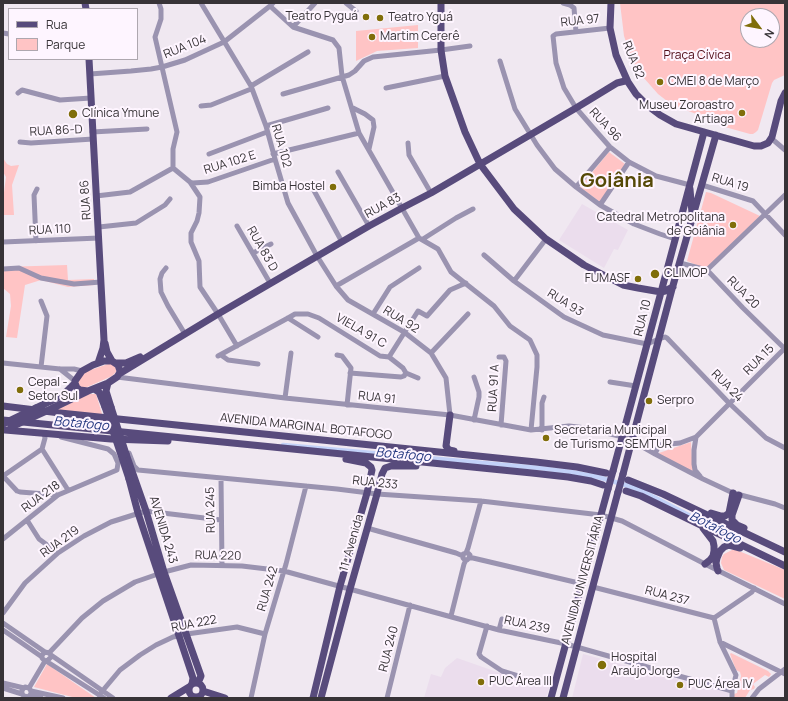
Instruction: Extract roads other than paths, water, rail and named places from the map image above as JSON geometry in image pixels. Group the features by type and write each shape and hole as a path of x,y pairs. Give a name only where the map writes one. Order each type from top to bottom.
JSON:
{"main road":[{"path":"441,3 441,50 445,76 465,132 480,164 514,208 546,239 584,265 623,285 661,292 673,287"},
{"name":"RUA 82","path":"611,3 610,28 616,55 628,82 636,94 648,106 660,116 676,124 756,147 764,145 772,138"},
{"name":"RUA 86","path":"89,60 104,340 104,348 98,363"},
{"path":"617,83 623,72"},
{"name":"RUA 83","path":"5,428 108,383 160,349 270,283 431,193 617,83 625,81 628,82"},
{"path":"772,138 781,102 785,93"},
{"name":"RUA 10","path":"602,512 605,487 609,472 622,436 636,386 704,132"},
{"name":"RUA 10","path":"625,474 632,440 659,339 716,135"},
{"path":"690,186 692,221"},
{"name":"RUA 86","path":"104,340 107,352 119,367 118,376"},
{"path":"646,347 647,358 642,379 648,381"},
{"name":"RUA 83","path":"82,371 104,361 126,363 160,349"},
{"path":"5,428 36,408 57,398 75,382 82,371"},
{"path":"75,382 77,388 80,390 91,390"},
{"name":"AVENIDA 243","path":"108,383 106,391 108,407 129,479 142,512"},
{"name":"AVENIDA 243","path":"91,390 99,392 108,407 128,454 142,512 182,635 193,678 193,685 189,692 197,697"},
{"name":"AVENIDA MARGINAL BOTAFOGO","path":"3,406 490,457 609,472"},
{"path":"450,415 446,441 447,448 456,452 482,454 490,457"},
{"name":"AVENIDA MARGINAL BOTAFOGO","path":"3,420 568,477 591,481 605,487"},
{"path":"5,428 44,433 111,438 167,441 182,438"},
{"name":"11ª Avenida","path":"312,698 340,586 367,493 372,470 369,465 321,452"},
{"name":"11ª Avenida","path":"321,698 382,474 386,468 391,466 450,468 460,466"},
{"path":"625,474 663,494 785,552"},
{"name":"AVENIDA UNIVERSITÁRIA","path":"563,698 611,517 622,491 625,474"},
{"path":"622,491 640,496 785,566"},
{"path":"663,494 672,494 713,514 721,516 725,516 729,513 736,494"},
{"path":"736,494 732,520 737,525 785,548"},
{"name":"AVENIDA UNIVERSITÁRIA","path":"551,698 602,512"},
{"path":"701,526 713,541 714,546 713,556 705,564"},
{"path":"718,571 716,563 717,558 720,550 724,547 730,545 748,551 754,551"},
{"path":"171,698 193,685 202,687 197,697 225,698"}],"street":[{"path":"159,3 161,8 161,19 155,37 177,132 173,149 173,168"},
{"name":"RUA 102","path":"201,3 251,87 266,126 288,202 317,256"},
{"path":"293,27 315,3"},
{"path":"346,3 356,11"},
{"path":"563,3 574,8 576,32"},
{"path":"272,4 293,27 333,40 339,48 342,76 359,133 421,238 438,249 451,272 494,306 510,326 530,340 537,355 531,430"},
{"name":"RUA 104","path":"90,74 162,67 185,60 224,42 272,4"},
{"name":"RUA 97","path":"553,36 556,34 610,28"},
{"name":"RUA 96","path":"553,36 556,63 564,88 576,108 610,146 630,162 656,176 690,186"},
{"path":"283,94 351,74 364,61 372,57 470,46"},
{"path":"201,106 211,105 251,87 308,52"},
{"path":"500,62 515,109 537,145 555,169 576,188 600,205 634,224 675,239"},
{"path":"386,88 445,76"},
{"path":"18,93 22,90 60,100 91,98"},
{"path":"266,126 328,108"},
{"path":"352,108 365,114 373,120 374,127 369,149"},
{"name":"RUA 86-D","path":"20,142 31,143 147,129"},
{"path":"209,154 267,132"},
{"name":"RUA 102 E","path":"190,182 208,182 274,157 359,133"},
{"path":"772,138 785,150"},
{"path":"408,143 409,155 431,193"},
{"path":"576,188 610,146"},
{"path":"600,205 630,162"},
{"path":"173,168 190,182 200,197 197,221 191,233 191,242 199,261 200,287 237,346"},
{"path":"96,196 130,192 173,168"},
{"path":"338,172 370,226"},
{"name":"RUA 19","path":"702,185 753,201 785,235"},
{"path":"312,187 342,242"},
{"path":"36,241 34,195 37,189"},
{"path":"680,263 707,270 785,195"},
{"path":"99,227 136,223 165,205 170,199"},
{"path":"336,286 473,209"},
{"name":"RUA 83 D","path":"237,226 270,283"},
{"name":"RUA 110","path":"3,242 99,238"},
{"path":"514,281 546,239"},
{"path":"253,253 271,244"},
{"name":"RUA 93","path":"484,255 514,281 564,317 603,335 646,347"},
{"name":"RUA 92","path":"317,256 336,286 348,300 404,332 431,353 446,378 450,415"},
{"path":"3,269 19,268 41,278 74,284 101,282"},
{"path":"166,268 162,273 160,280 161,292 185,334"},
{"path":"373,314 390,286 419,268"},
{"name":"RUA 20","path":"707,270 743,308 785,348"},
{"path":"389,357 418,311 427,316 450,290 466,283"},
{"path":"41,301 47,316 41,367"},
{"name":"VIELA 91 C","path":"258,364 228,360 220,356 295,314 308,314 319,318 380,356 389,357 403,368 406,373 418,378"},
{"path":"431,353 468,314"},
{"path":"288,318 318,337"},
{"name":"RUA 24","path":"659,339 665,337 670,340 729,403 766,438 785,448"},
{"path":"646,347 659,339"},
{"name":"RUA 15","path":"655,454 659,445 680,443 696,437 785,348"},
{"path":"285,398 291,352"},
{"path":"337,355 342,356 350,368 347,405"},
{"name":"RUA 91 A","path":"499,357 504,357 506,361 501,425"},
{"path":"3,363 82,371"},
{"path":"60,369 75,382"},
{"path":"350,373 402,377 406,373"},
{"name":"RUA 91","path":"118,376 285,398 450,415 531,430 568,426 604,431 632,440 703,479 736,494 785,508"},
{"path":"474,376 479,392 474,420"},
{"path":"610,382 636,386"},
{"path":"542,430 543,398"},
{"path":"44,433 45,438 42,449 3,476 17,491 20,492 58,494"},
{"name":"RUA 218","path":"3,540 58,494 117,470 118,463 114,454 108,449 44,433"},
{"path":"696,437 694,464 695,470 703,479"},
{"path":"42,449 68,490"},
{"name":"RUA 233","path":"128,454 134,466 138,470 377,494 481,501 602,512 785,604"},
{"name":"RUA 245","path":"221,478 222,566"},
{"name":"RUA 242","path":"251,698 265,634 284,571 306,486"},
{"path":"451,616 481,501"},
{"path":"142,512 221,520"},
{"name":"RUA 219","path":"3,612 25,583 58,553 84,536 111,522 142,512"},
{"path":"27,520 39,539 58,553"},
{"path":"367,528 467,556 583,584"},
{"name":"RUA 220","path":"49,653 82,618 103,601 135,582 191,565 242,566 284,571 340,586"},
{"name":"RUA 239","path":"340,586 499,630 566,644 732,692"},
{"name":"RUA 237","path":"592,587 714,618"},
{"path":"732,698 736,675 720,642 714,618 752,592 754,588"},
{"name":"RUA 240","path":"387,698 410,605"},
{"path":"486,619 480,654 481,657 502,671 518,676"},
{"path":"499,630 502,619"},
{"path":"3,623 49,653 102,695"},
{"name":"RUA 222","path":"102,695 120,670 156,645 174,637 237,627 265,634"},
{"path":"3,630 44,659 102,695 113,698"},
{"path":"720,642 784,672"},
{"path":"726,654 733,648"},
{"path":"26,694 44,659 43,654 49,653"},
{"path":"44,659 50,659 49,653"},
{"path":"752,698 758,689 784,672"},
{"path":"3,683 26,694 63,698"},
{"path":"3,688 41,698"},
{"path":"757,698 758,689"}],"waterway":[{"name":"Botafogo","path":"283,445 539,468 598,477 644,492 710,526"}],"place":[{"name":"Teatro Pyguá","path":"366,17"},
{"name":"Teatro Yguá","path":"380,18"},
{"name":"Martim Cererê","path":"372,37"},
{"name":"CMEI 8 de Março","path":"660,82"},
{"name":"Museu Zoroastro Artiaga","path":"742,113"},
{"name":"Clínica Ymune","path":"73,114"},
{"name":"Bimba Hostel","path":"333,187"},
{"name":"Catedral Metropolitana de Goiânia","path":"733,225"},
{"name":"CLIMOP","path":"655,274"},
{"name":"FUMASF","path":"638,279"},
{"name":"Cepal - Setor Sul","path":"20,390"},
{"name":"Serpro","path":"649,401"},
{"name":"Secretaria Municipal de Turismo - SEMTUR","path":"546,438"},
{"name":"Hospital Araújo Jorge","path":"602,665"},
{"name":"PUC Área III","path":"481,682"},
{"name":"PUC Área IV","path":"680,685"}],"district":[{"name":"Goiânia","path":"617,181"}],"park label":[{"name":"Praça Cívica","path":"697,56"}]}
